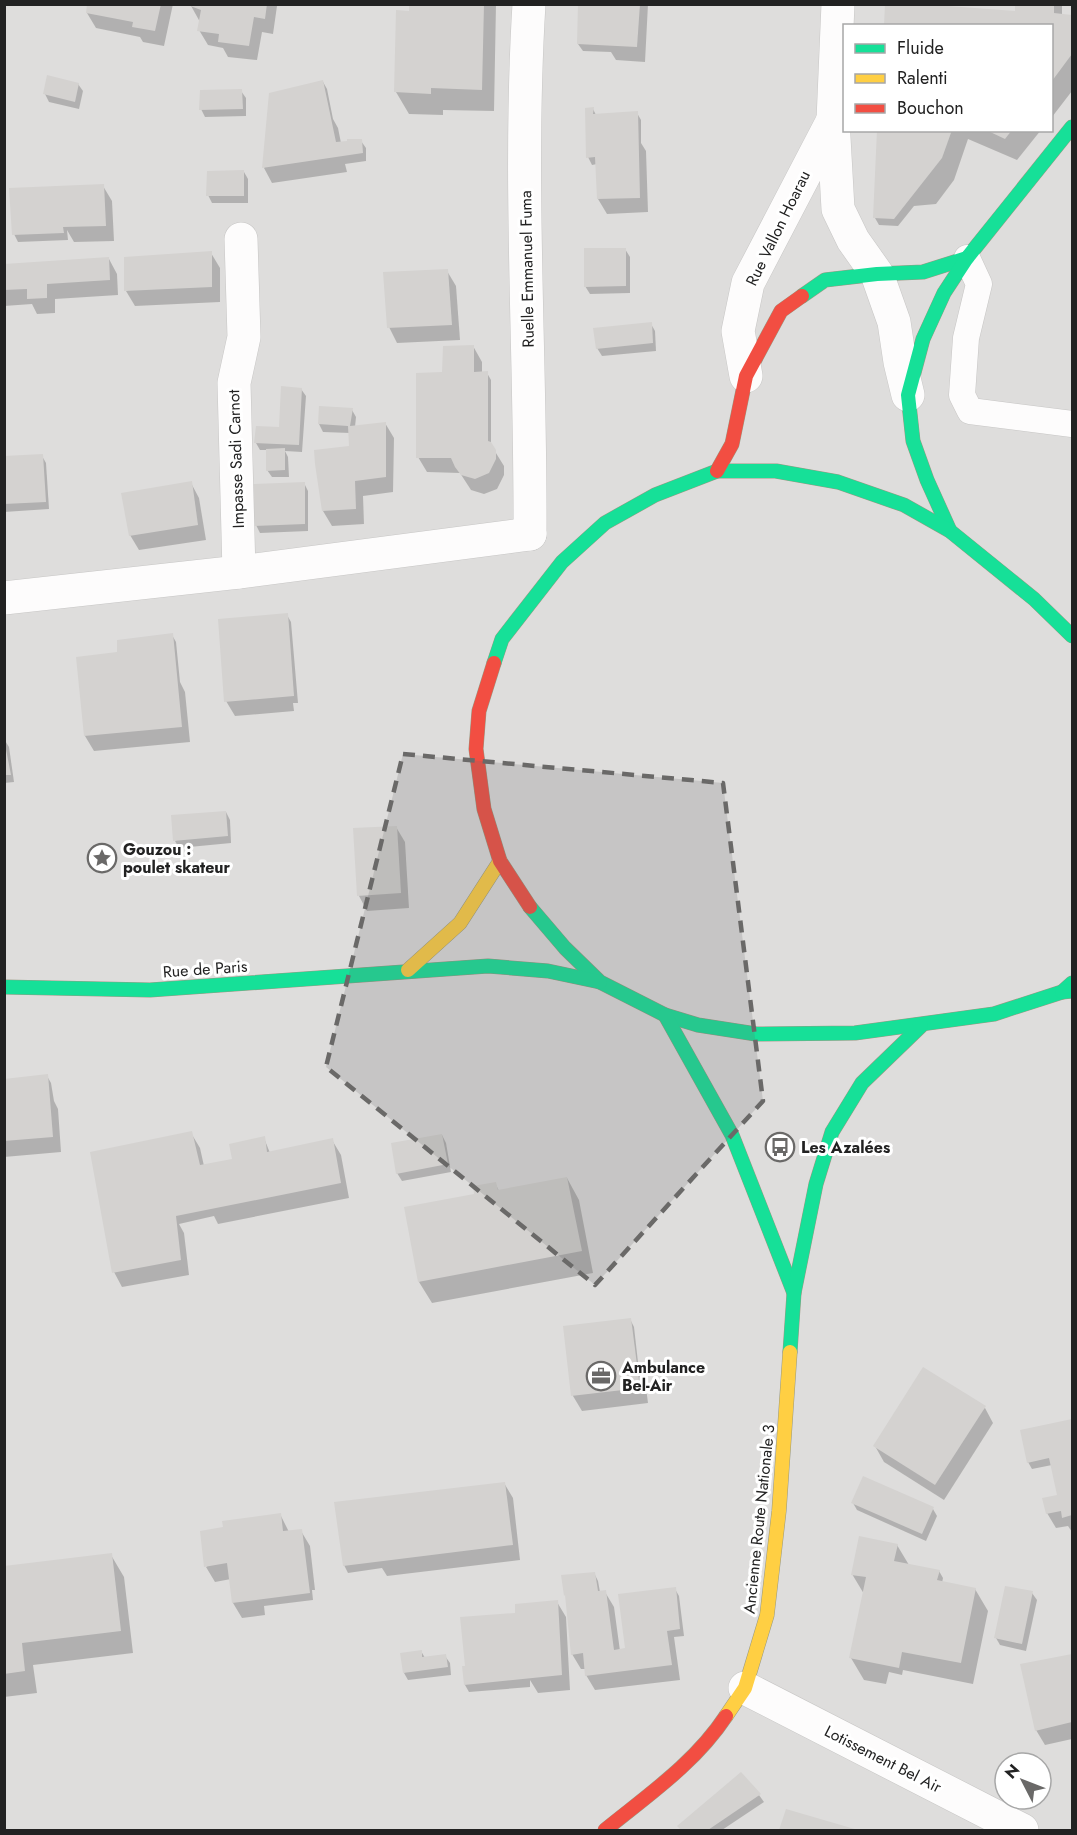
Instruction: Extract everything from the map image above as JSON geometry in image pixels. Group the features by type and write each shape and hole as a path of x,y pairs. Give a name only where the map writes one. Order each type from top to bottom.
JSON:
{"main road":[{"path":"950,531 927,480 913,441 908,395 923,339 944,293 967,258 1072,127"},
{"path":"717,471 732,444 746,376 781,311 825,280 923,272 967,258"},
{"path":"1069,989 994,1014 921,1026 855,1033 756,1034 698,1025 665,1016 600,982 565,948 530,907 500,861 484,809 476,749 479,711 502,639 562,562 615,518 655,495 717,471 776,471 838,482 904,506 950,531 1034,599 1072,636"},
{"path":"408,970 460,923 481,894 500,861"},
{"name":"Rue de Paris","path":"4,987 150,990 488,966 548,971 600,982"},
{"name":"Ancienne Route Nationale 3","path":"665,1016 732,1135 794,1293"},
{"name":"Ancienne Route Nationale 3","path":"605,1830 683,1767 717,1730 745,1688 767,1615 779,1511 794,1293 816,1184 832,1132 862,1083 921,1026"}],"street":[{"name":"Ruelle Emmanuel Fuma","path":"529,4 525,159 530,534"},
{"name":"Rue Vallon Hoarau","path":"838,4 833,120 838,209 853,240 877,274 894,322 908,395"},
{"name":"Rue Vallon Hoarau","path":"746,376 738,331 748,284 833,120"},
{"name":"Impasse Sadi Carnot","path":"239,572 234,383 244,337 241,239"},
{"path":"4,598 239,572 530,534 562,562"},
{"name":"Lotissement Bel Air","path":"745,1688 1022,1830"}],"lane":[{"path":"967,258 979,284 966,338 962,395 970,411 1072,424"}],"highlighted area":[{"path":"403,754 723,783 763,1101 595,1285 326,1067"}],"shaded area":[{"path":"5,5 1072,5 1072,1830 5,1830"}],"building":[{"path":"87,4 161,4 155,31 132,27 133,22 86,13"},
{"path":"185,4 267,4 265,19 254,17 249,46 218,42 219,34 197,31 201,10"},
{"path":"409,4 484,4 482,90 431,88 431,94 394,92 396,10 409,11"},
{"path":"578,4 640,4 637,47 577,44"},
{"path":"885,4 921,4 1015,11 1015,4 1054,4 1054,13 1072,15 1072,54 1053,80 1053,24 884,24"},
{"path":"47,75 79,83 75,102 43,94"},
{"path":"323,80 336,142 362,139 363,153 262,168 269,93"},
{"path":"242,89 243,109 199,110 200,90"},
{"path":"594,107 593,114 638,111 640,198 597,199 595,157 586,158 585,108"},
{"path":"877,132 951,132 942,158 894,219 873,218"},
{"path":"990,132 1010,132 1005,139"},
{"path":"244,170 244,196 206,196 207,171"},
{"path":"104,184 106,226 63,227 64,233 12,235 9,188"},
{"path":"584,248 626,248 626,286 584,287"},
{"path":"212,251 212,287 124,291 124,257"},
{"path":"109,257 110,280 47,284 47,298 27,299 27,289 4,290 4,264"},
{"path":"448,269 452,325 387,328 383,272"},
{"path":"652,322 653,343 596,349 593,328"},
{"path":"474,345 474,372 488,371 488,441 496,450 496,459 489,473 475,479 461,475 451,458 416,458 416,373 442,372 443,346"},
{"path":"281,386 302,388 299,445 254,443 256,426 279,427"},
{"path":"319,406 353,408 350,426 386,422 386,477 355,481 356,509 322,511 314,450 349,446 348,426 318,424"},
{"path":"285,448 285,470 266,471 266,449"},
{"path":"43,454 46,502 4,504 4,456"},
{"path":"192,481 198,525 129,536 121,493"},
{"path":"305,482 305,524 254,526 253,484"},
{"path":"288,613 294,696 224,702 218,619"},
{"path":"173,633 182,727 84,736 76,657 117,652 117,640"},
{"path":"4,739 11,775 4,775"},
{"path":"226,811 228,836 173,841 171,815"},
{"path":"397,826 401,893 357,896 353,828"},
{"path":"48,1074 53,1137 4,1141 4,1079"},
{"path":"192,1131 200,1165 232,1159 229,1144 265,1136 267,1152 333,1138 341,1183 176,1216 181,1260 112,1273 90,1152"},
{"path":"442,1134 448,1164 396,1174 391,1143"},
{"path":"567,1177 582,1251 418,1282 404,1207 474,1194 473,1186 496,1182 498,1190"},
{"path":"631,1318 640,1388 571,1396 563,1326"},
{"path":"923,1367 986,1406 935,1485 873,1446"},
{"path":"1072,1419 1072,1515 1062,1518 1061,1511 1046,1514 1042,1498 1057,1495 1049,1458 1027,1463 1020,1430"},
{"path":"863,1476 934,1507 922,1534 851,1503"},
{"path":"505,1482 513,1545 343,1566 334,1502"},
{"path":"281,1513 283,1531 302,1529 310,1593 232,1603 227,1563 204,1567 200,1531 223,1527 222,1521"},
{"path":"859,1536 898,1544 894,1561 940,1570 937,1580 976,1588 961,1663 902,1652 899,1668 849,1658 866,1577 851,1575"},
{"path":"112,1553 121,1631 22,1643 25,1671 4,1674 4,1566"},
{"path":"595,1572 598,1591 606,1590 614,1650 625,1648 618,1594 676,1587 680,1629 667,1631 672,1665 585,1676 583,1653 571,1655 561,1575"},
{"path":"1005,1586 1033,1591 1022,1644 994,1638"},
{"path":"558,1600 562,1675 464,1685 462,1666 465,1666 460,1617 515,1613 515,1604"},
{"path":"422,1650 422,1657 446,1654 448,1667 403,1673 400,1653"},
{"path":"1072,1654 1072,1722 1035,1731 1020,1664"},
{"path":"741,1772 761,1794 708,1830 681,1830 677,1826"},
{"path":"786,1809 858,1830 779,1830"}],"traffic: fast":[{"path":"950,531 927,480 913,441 908,395 923,339 944,293 967,258 1072,127"},
{"path":"802,296 825,280 923,272 967,258"},
{"path":"494,663 502,639 562,562 605,523 655,495 717,471 776,471 838,482 904,505 950,531 1034,599 1072,636"},
{"path":"530,907 565,948 600,982 665,1015 698,1025 756,1034 855,1033 994,1014 1062,992 1072,983"},
{"path":"4,987 150,990 488,966 548,971 600,982"},
{"path":"1062,992 1072,991"},
{"path":"665,1015 732,1135 794,1293"},
{"path":"790,1352 794,1293 816,1184 832,1132 862,1083 921,1026"}],"traffic: slow":[{"path":"408,970 460,923 500,861"},
{"path":"726,1716 745,1688 767,1615 779,1511 790,1352"}],"traffic: jam":[{"path":"717,471 732,444 746,376 781,311 802,296"},
{"path":"494,663 479,711 476,749 484,809 500,861 530,907"},
{"path":"605,1830 654,1791 700,1749 726,1716"}],"place":[{"name":"Gouzou : poulet skateur","path":"102,858"},
{"name":"Les Azalées","path":"780,1147"},
{"name":"Ambulance Bel-Air","path":"601,1376"}]}
